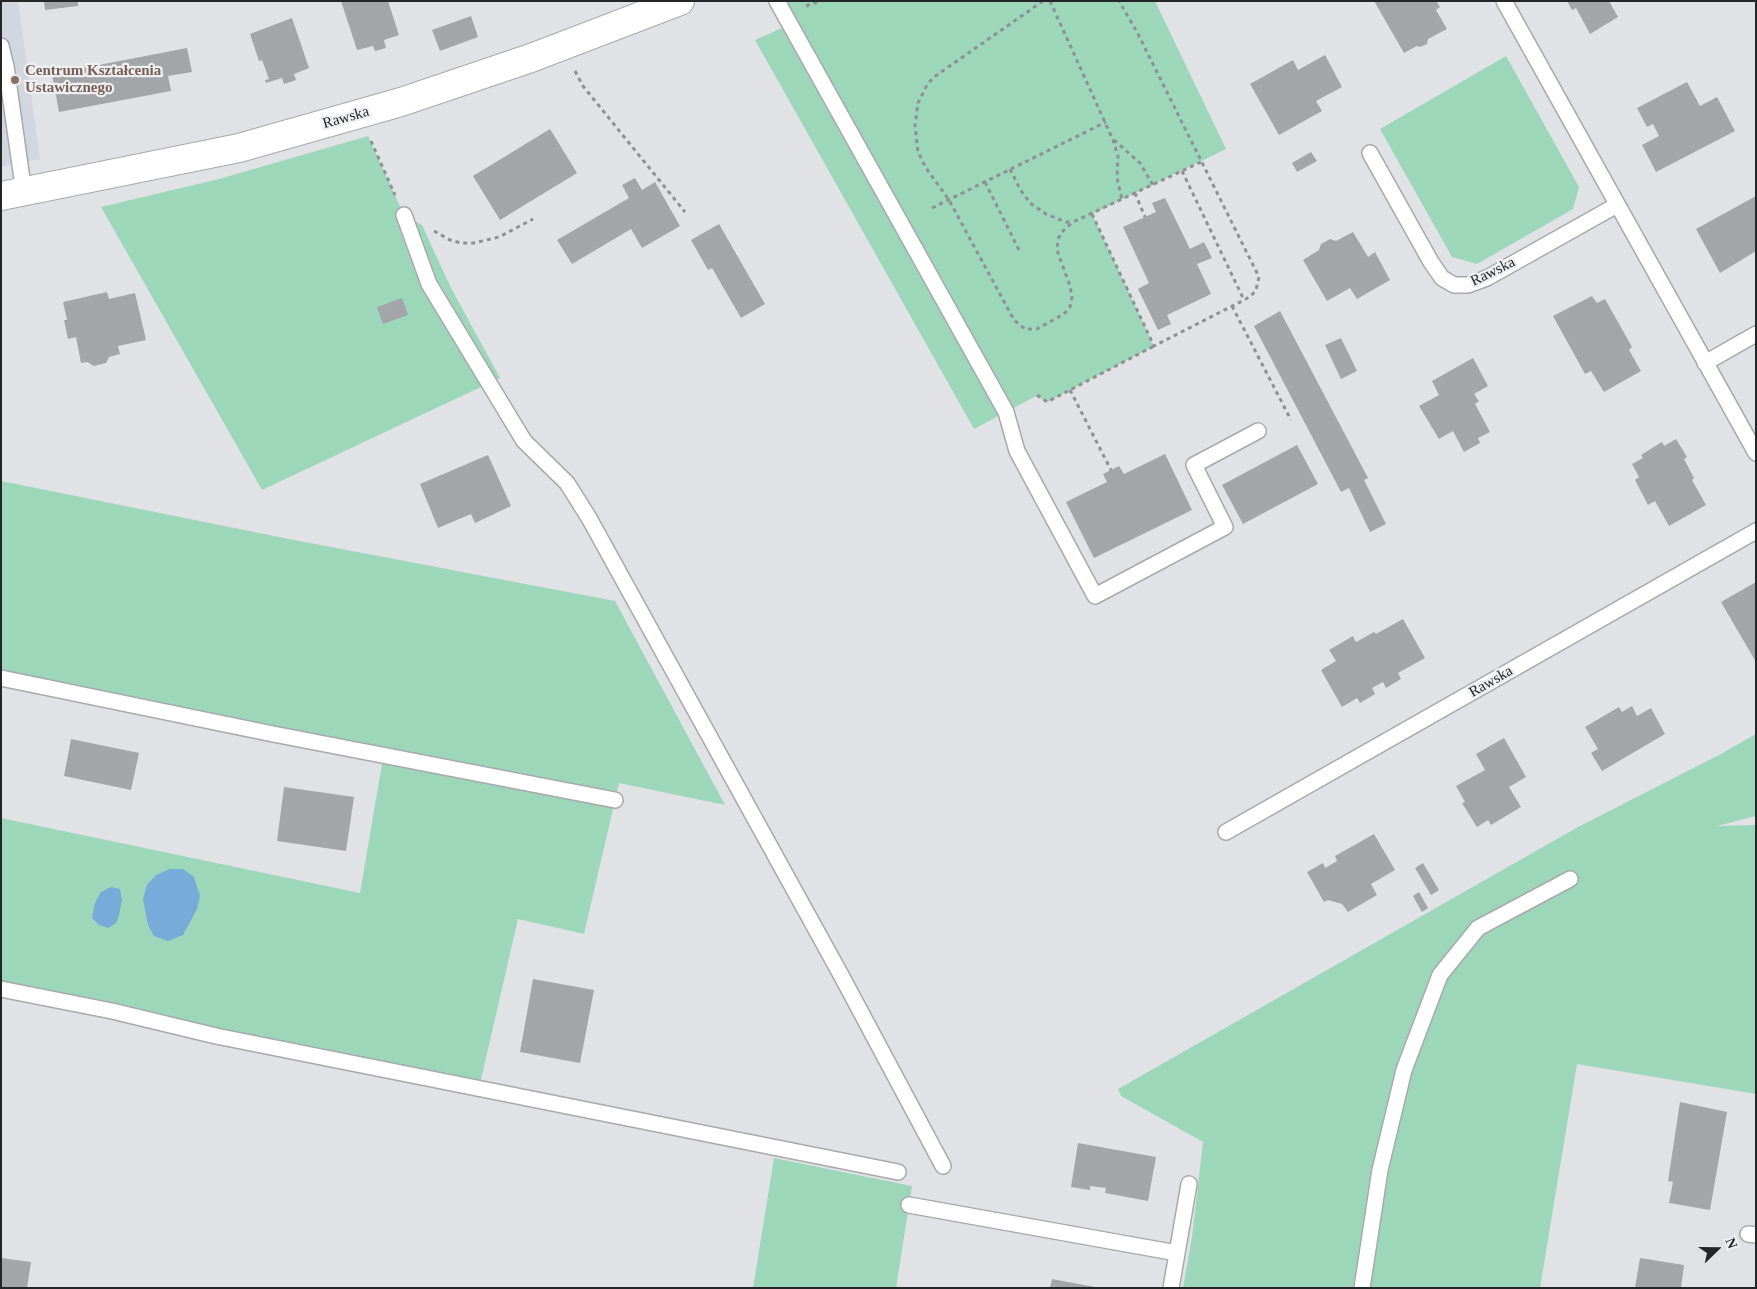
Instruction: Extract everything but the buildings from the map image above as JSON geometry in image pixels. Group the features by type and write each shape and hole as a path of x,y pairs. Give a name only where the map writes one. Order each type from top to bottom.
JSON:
{"street":[{"name":"Rawska","path":"12,195 238,148 401,102 561,47 680,1"}],"lane":[{"path":"777,1 1006,412 1017,451 1095,596 1224,527 1194,464 1258,431"},
{"path":"1504,1 1756,454"},
{"path":"1,46 6,66 12,195"},
{"name":"Rawska","path":"1370,153 1431,262 1442,278 1454,285 1468,286 1487,278 1617,205"},
{"path":"404,215 429,284 524,441 567,483 589,518 841,975 943,1166"},
{"path":"1705,363 1756,334"},
{"name":"Rawska","path":"1226,832 1756,531"},
{"path":"1,678 273,734 615,800"},
{"path":"1362,1288 1380,1170 1404,1070 1440,975 1478,928 1570,879"},
{"path":"1,989 112,1011 216,1036 898,1172"},
{"path":"1171,1288 1189,1184"},
{"path":"909,1204 1177,1253"}],"path":[{"path":"1043,1 934,77 927,85 918,103 915,125 918,152 926,168 949,200 1014,320 1025,329 1037,329 1064,314 1070,307 1072,297 1070,286 1057,250 1058,239 1062,232 1073,222 1201,162"},
{"path":"1050,1 1114,140 1118,156 1116,178 1122,200"},
{"path":"1037,395 1047,402 1244,300 1256,290 1259,277 1137,32 1119,1"},
{"path":"561,47 584,86 685,212"},
{"path":"359,114 404,215 450,240 462,243 484,241 499,237 533,219"},
{"path":"932,208 1106,122"},
{"path":"1114,140 1140,163 1152,185"},
{"path":"1010,169 1030,203 1046,214 1066,222 1073,222"},
{"path":"1182,171 1244,300"},
{"path":"985,182 1019,250"},
{"path":"1135,193 1146,217"},
{"path":"1092,214 1154,346"},
{"path":"1232,306 1291,420"},
{"path":"1070,390 1111,470"}],"shaded area":[{"name":"Centrum Kształcenia Ustawicznego","path":"1,1 18,1 40,159 1,167"}],"green space":[{"path":"789,1 1155,1 1226,149 1092,214 1154,346 1047,402 1036,396 974,429 755,40 789,25 779,6"},
{"path":"1506,56 1579,187 1573,209 1477,264 1452,257 1380,129"},
{"path":"368,136 404,215 422,225 450,286 500,378 262,490 101,207 219,179"},
{"path":"1,481 284,538 615,601 725,805 619,783 584,934 518,919 477,1097 151,1029 1,990 1,818 360,893 383,758 1,680"},
{"path":"1756,734 1756,816 1717,826 1756,825 1756,1094 1577,1064 1540,1288 1183,1288 1192,1237 1203,1142 1121,1096 1118,1089 1578,827"},
{"path":"774,1158 912,1186 896,1288 753,1288"}],"water":[{"path":"170,869 183,869 194,877 200,896 197,909 183,935 168,941 154,936 148,925 143,899 147,885 156,875"},
{"path":"111,887 120,889 122,900 116,923 108,928 99,925 92,918 95,903 101,892"}],"place":[{"name":"Centrum Kształcenia Ustawicznego","path":"15,80"}]}
